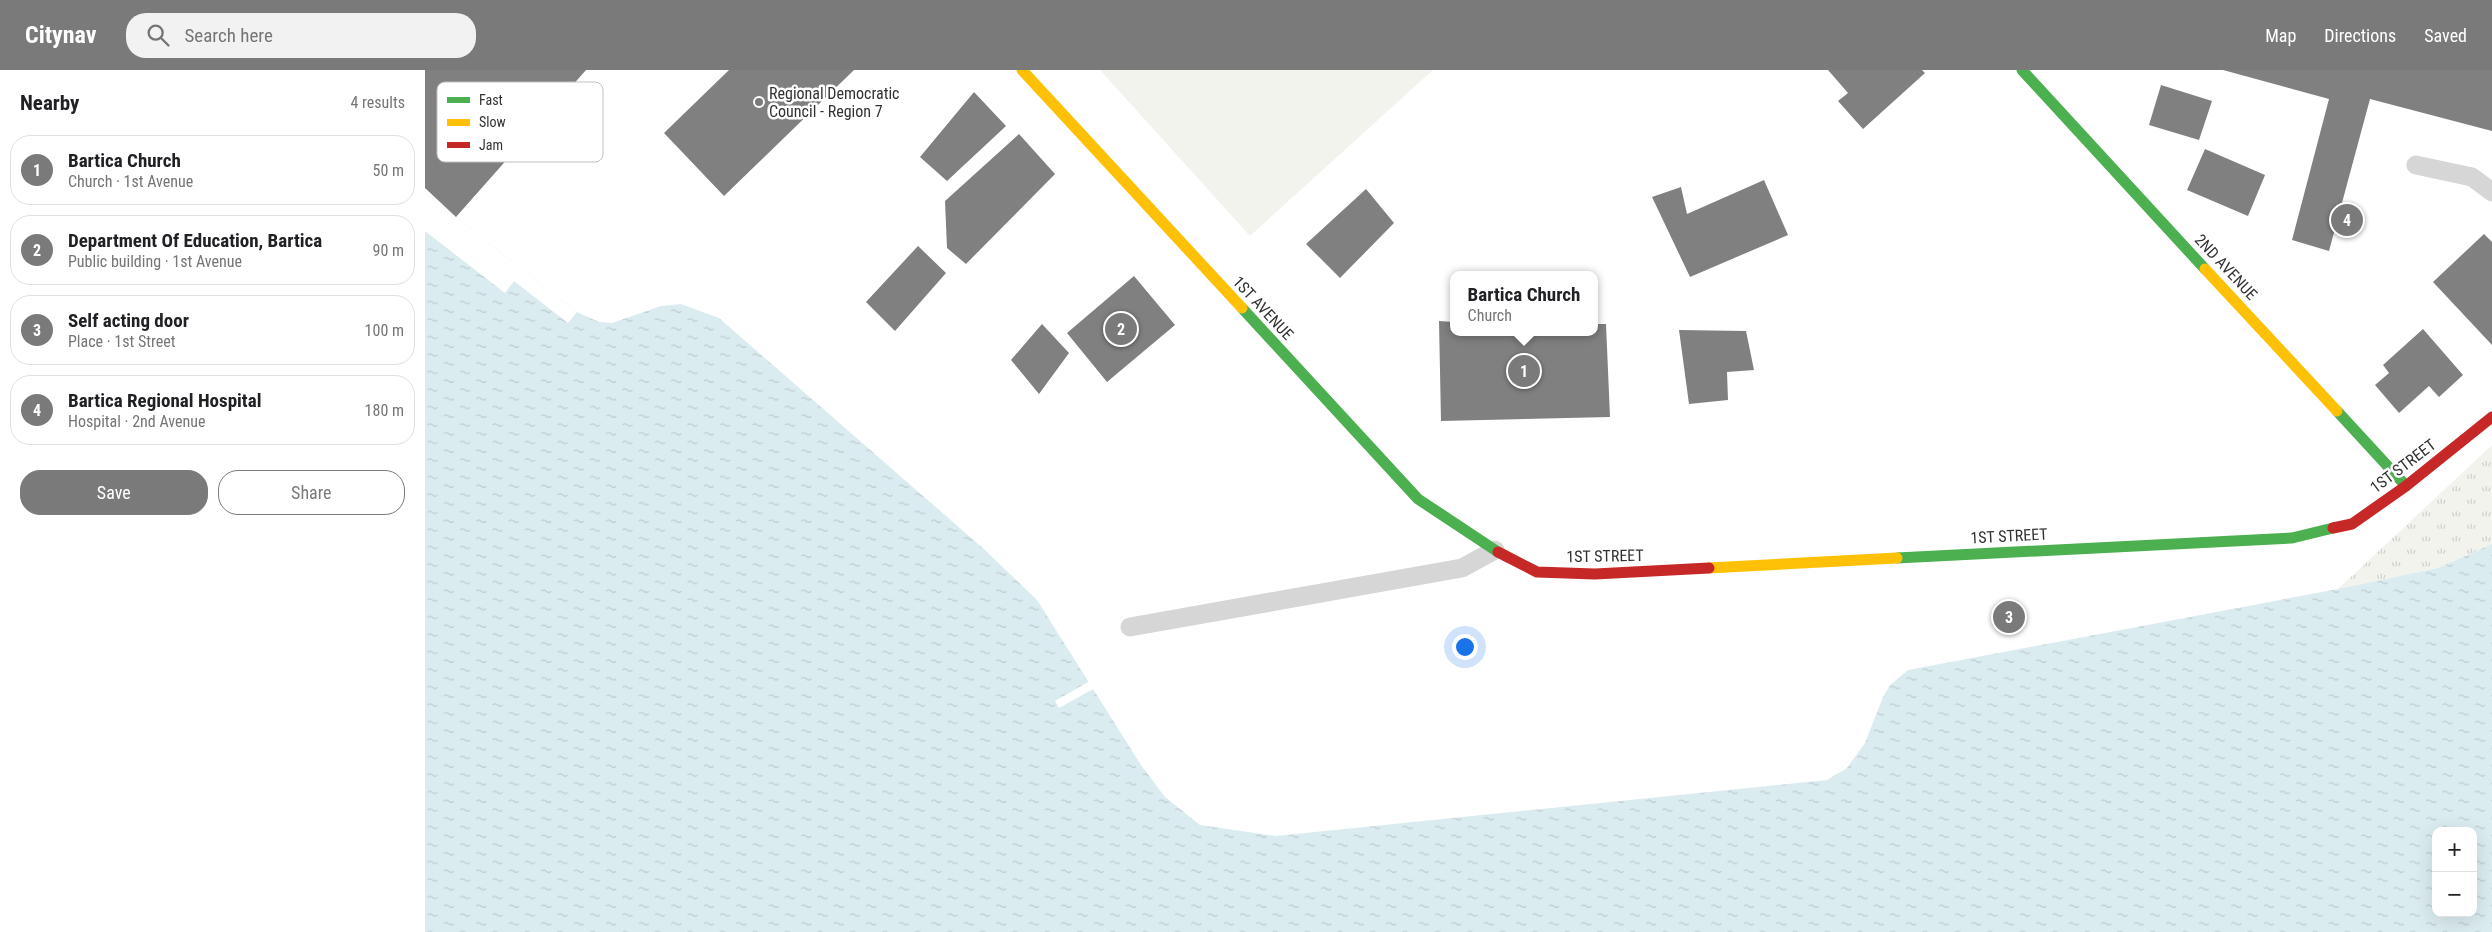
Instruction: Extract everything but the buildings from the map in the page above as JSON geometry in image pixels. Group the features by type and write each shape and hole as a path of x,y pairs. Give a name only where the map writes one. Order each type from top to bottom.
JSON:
{"street":[{"name":"1ST AVENUE","path":"1022,70 1418,499 1495,550"},
{"name":"2ND AVENUE","path":"2022,70 2406,486"},
{"name":"1ST STREET","path":"1495,550 1537,572 1595,574 2292,538 2352,524 2406,486 2492,417"}],"lane":[{"path":"2416,165 2472,177 2492,192"},
{"path":"1130,626 1461,568 1495,550"}],"green space":[{"path":"1100,70 1433,70 1250,236"},
{"path":"2492,445 2492,544 2438,568 2338,589"}],"water":[{"path":"425,193 577,312 599,322 612,323 661,306 681,304 719,318 985,550 1037,600 1141,765 1165,797 1200,825 1276,836 1827,780 1847,768 1865,743 1883,697 1890,685 1908,670 2338,589 2438,568 2492,544 2492,932 425,932"}],"pier":[{"path":"425,193 577,312 568,323 514,281 505,293 425,231"},
{"path":"1090,681 1095,688 1059,708 1055,701"}],"traffic: fast":[{"path":"2022,70 2205,269"},
{"path":"1242,308 1418,499 1498,552"},
{"path":"2337,411 2406,486"},
{"path":"1897,558 2292,538 2333,528"}],"traffic: slow":[{"path":"1022,70 1242,308"},
{"path":"2205,269 2337,411"},
{"path":"1709,568 1897,558"}],"traffic: jam":[{"path":"2333,528 2352,524 2406,486 2492,417"},
{"path":"1498,552 1537,572 1595,574 1709,568"}],"place":[{"name":"Regional Democratic Council - Region 7","path":"759,102"},
{"name":"Bartica Regional Hospital","path":"2347,220"},
{"name":"Department Of Education, Bartica","path":"1121,329"},
{"name":"Bartica Church","path":"1524,371"},
{"name":"Self acting door","path":"2009,617"}]}
